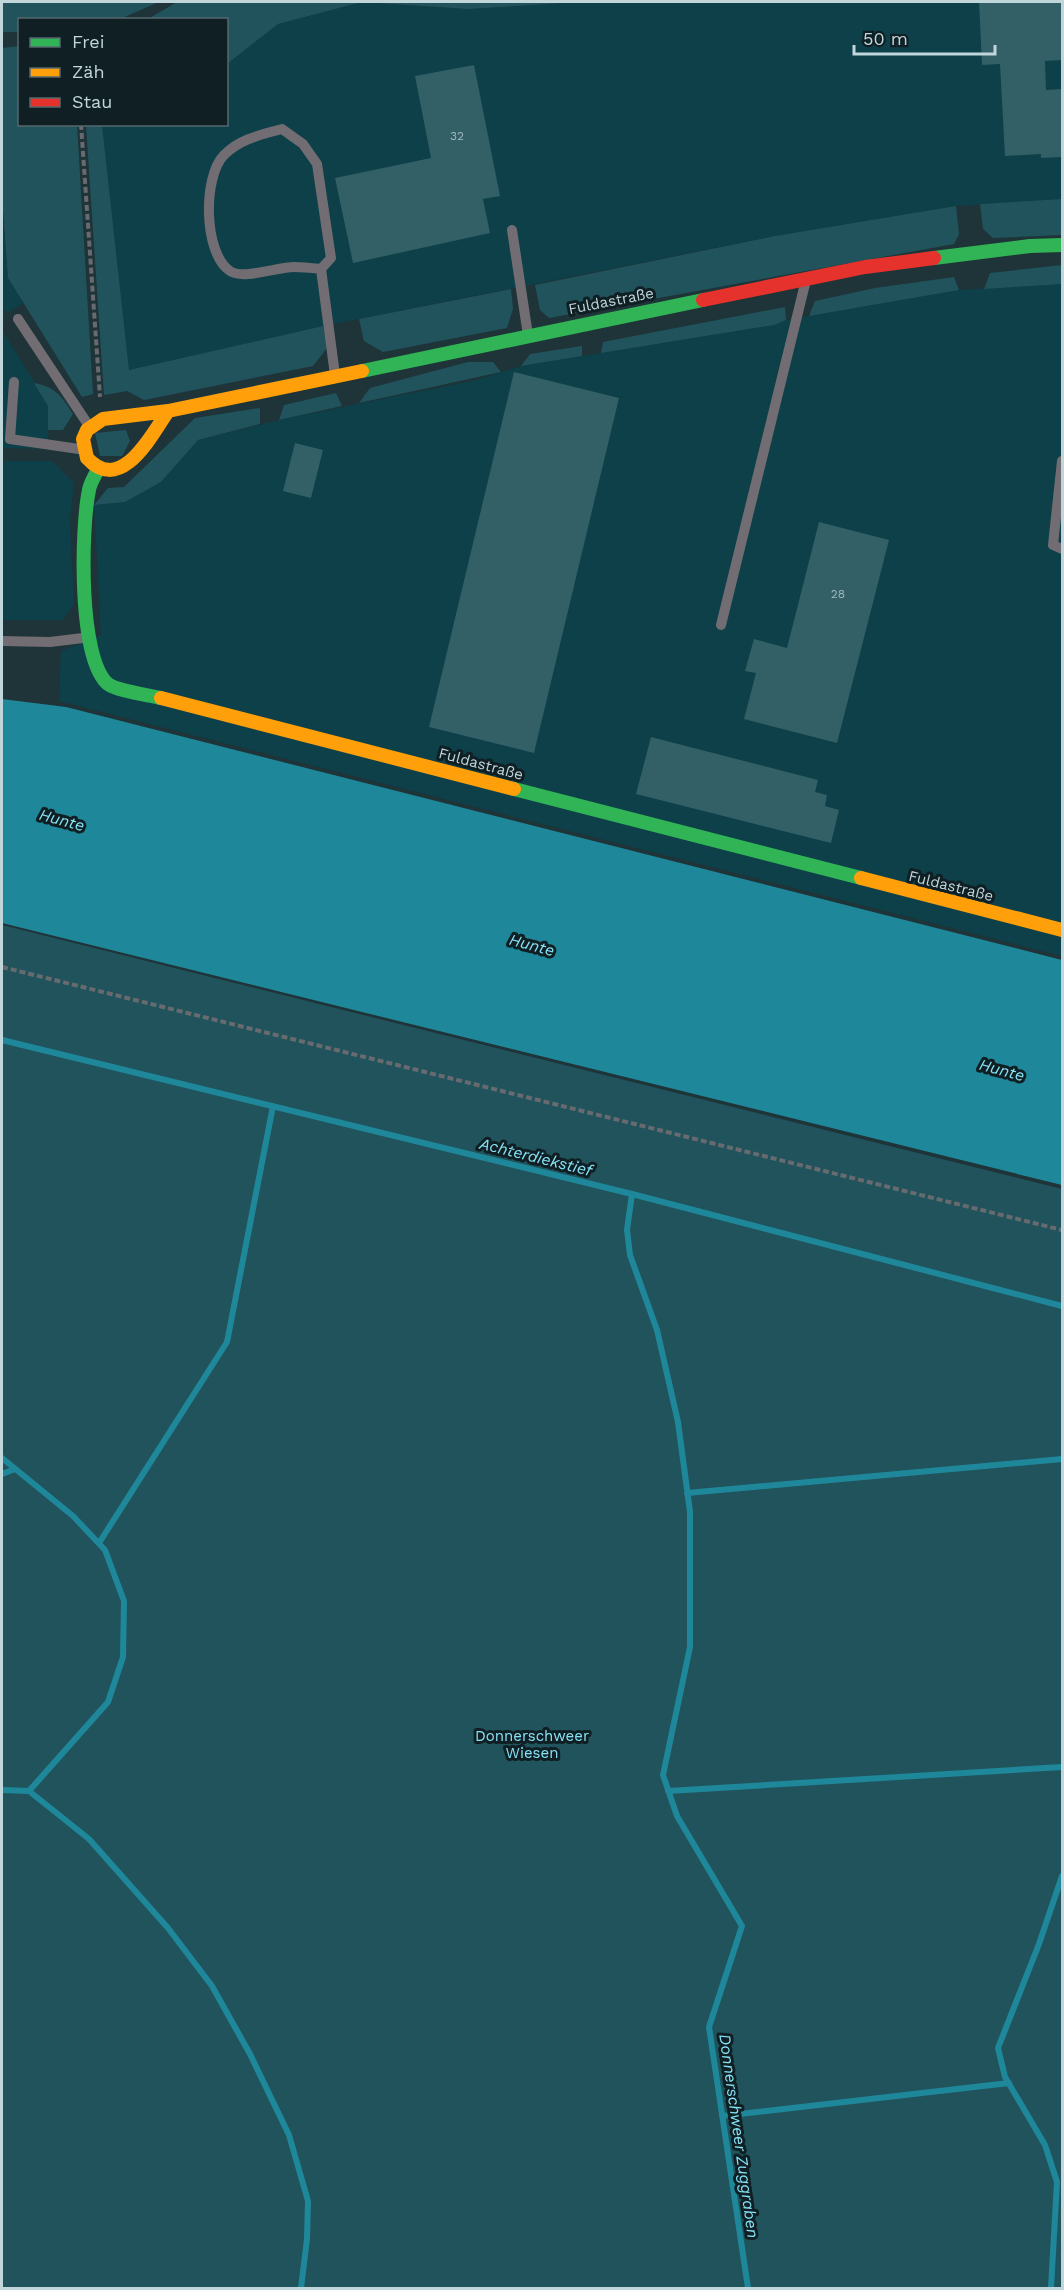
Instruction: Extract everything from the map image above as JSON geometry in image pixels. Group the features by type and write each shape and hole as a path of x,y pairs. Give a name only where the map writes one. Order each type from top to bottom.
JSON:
{"street":[{"name":"Fuldastraße","path":"89,427 105,418 168,411 806,279 876,266 1030,246 1062,245"},
{"path":"89,427 84,436 82,450 88,460 98,469 115,471 128,464 168,411"},
{"name":"Fuldastraße","path":"98,469 89,487 84,524 87,637 95,668 109,685 1062,930"}],"lane":[{"path":"321,269 293,267 243,274 230,271 213,249 209,213 213,181 222,157 241,141 282,129 303,144 317,164 331,258 321,269 335,375"},
{"path":"512,230 528,335"},
{"path":"721,625 806,279"},
{"path":"18,319 89,427"},
{"path":"14,382 6,439 82,450"},
{"path":"1062,461 1053,545 1062,549"},
{"path":"2,641 50,642 87,637"}],"path":[{"path":"81,126 99,392 105,418"},
{"path":"2,967 1062,1230"}],"shaded area":[{"path":"362,2 468,9 580,2 1062,2 1062,199 956,206 775,236 323,326 129,370 102,126 228,126 228,63 278,24"},
{"path":"2,196 8,278 23,303 9,312 2,310"},
{"path":"1062,284 1062,956 59,701 61,651 101,635 94,505 125,502 161,482 198,440 279,420 476,380 521,366 774,325 786,320 959,290"},
{"path":"2,330 49,406 48,449 2,448"},
{"path":"2,461 52,461 74,483 70,520 74,604 63,620 2,620"}],"green space":[{"path":"2,2 159,2 122,18 18,18 18,32 2,32"},
{"path":"177,2 362,2 278,24 228,63 228,18 150,18"},
{"path":"362,2 580,2 468,9"},
{"path":"18,46 18,126 77,126 93,394 82,397 8,278 2,196 2,48"},
{"path":"86,126 102,126 129,370 323,326 327,348 313,366 144,400 127,391 104,395"},
{"path":"1062,199 1062,235 993,238 983,229 980,204"},
{"path":"956,206 959,234 954,244 549,318 540,310 535,285 775,236"},
{"path":"1062,265 1062,284 984,289 990,273"},
{"path":"954,277 959,290 809,316 815,301 875,288"},
{"path":"511,289 513,309 507,328 383,352 364,341 359,319"},
{"path":"785,307 786,320 774,325 601,353 603,342"},
{"path":"582,346 582,356 521,366 530,354"},
{"path":"468,362 493,362 501,372 359,403 370,388"},
{"path":"34,383 57,393 73,414 63,430 48,430 48,406"},
{"path":"336,393 342,406 279,420 284,405"},
{"path":"260,408 260,424 198,440 161,482 125,502 94,505 108,488 124,487 195,418"},
{"path":"126,430 130,441 122,456 100,456 95,433"},
{"name":"Donnerschweer Wiesen","path":"2,925 1062,1189 1062,2288 2,2288"}],"water":[{"name":"Hunte","path":"2,699 66,707 1062,960 1062,1185 2,923"}],"building":[{"path":"979,2 1062,2 1062,60 1045,61 1046,90 1062,89 1062,157 1041,158 1041,154 1005,156 1000,64 982,65"},
{"path":"474,65 500,196 483,199 490,233 353,263 335,178 431,158 415,76"},
{"path":"514,372 619,398 534,753 429,727"},
{"path":"295,443 323,450 311,498 283,491"},
{"path":"819,522 889,540 837,743 744,719 756,673 745,671 754,639 787,648"},
{"path":"651,737 818,780 815,792 827,795 825,806 839,810 831,843 636,794"}],"waterway":[{"name":"Achterdiekstief","path":"2,1040 632,1194 1062,1306"},
{"path":"99,1543 227,1342 273,1106"},
{"name":"Donnerschweer Zuggraben","path":"632,1194 627,1230 630,1255 657,1330 678,1422 690,1512 690,1647 663,1775 677,1816 742,1926 709,2027 748,2288"},
{"name":"Achterdiekstief","path":"2,1458 73,1516 105,1550 124,1601 123,1657 108,1702 29,1791"},
{"path":"687,1493 1062,1459"},
{"path":"2,1474 15,1469"},
{"path":"668,1791 1062,1767"},
{"path":"2,1790 29,1791 89,1839 168,1928 212,1986 250,2054 289,2135 308,2201 307,2239 301,2288"},
{"path":"1051,2288 1057,2182 1045,2145 1005,2077 998,2048 1039,1944 1062,1876"},
{"path":"722,2116 1009,2083"}],"traffic: fast":[{"path":"934,258 1030,246 1062,245"},
{"path":"362,371 703,300"},
{"path":"98,469 90,487 84,533 84,592 91,648 98,670 108,684 126,691 161,698"},
{"path":"514,789 861,878"}],"traffic: slow":[{"path":"168,411 144,447 123,466 112,470 100,468 87,458 83,439 87,430 103,419 168,411 362,371"},
{"path":"161,698 514,789"},
{"path":"861,878 1062,930"}],"traffic: jam":[{"path":"703,300 865,267 934,258"}]}
